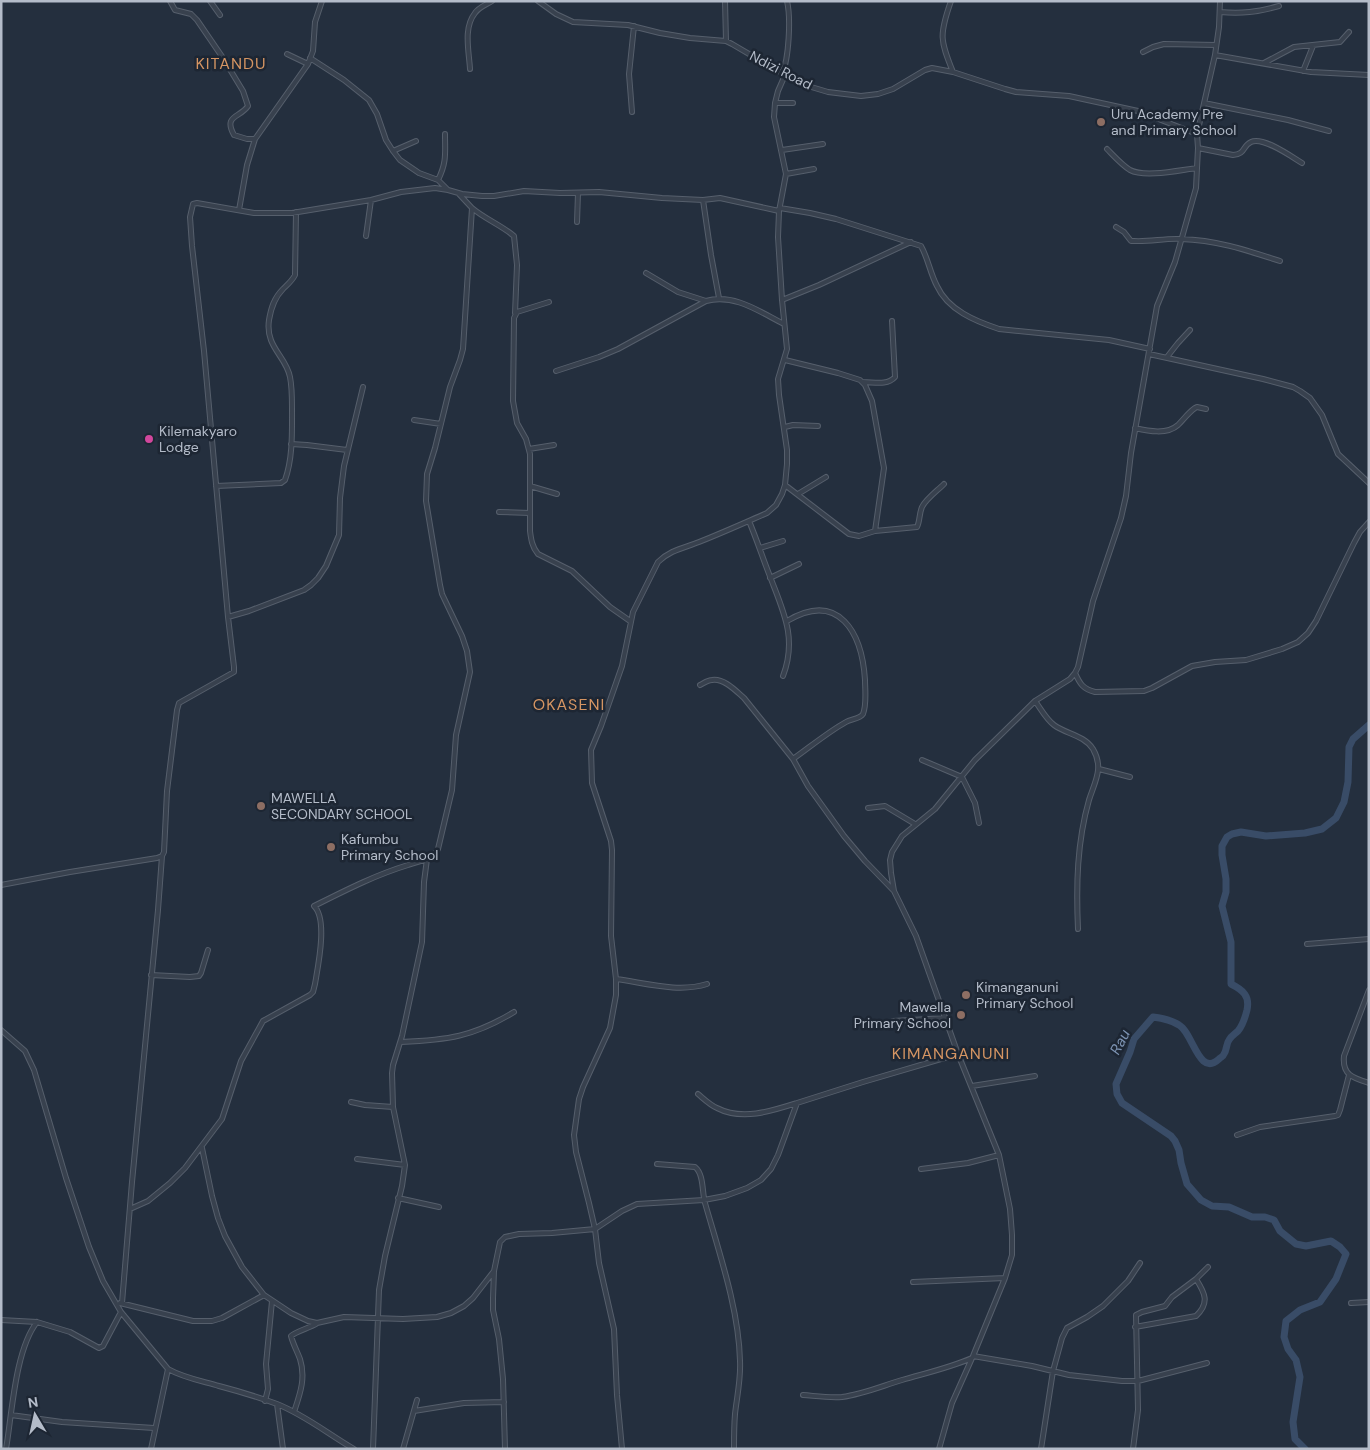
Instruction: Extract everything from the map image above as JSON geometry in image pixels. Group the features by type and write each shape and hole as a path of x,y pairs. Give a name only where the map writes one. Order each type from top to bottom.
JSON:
{"street":[{"path":"170,1 175,10 191,14 197,20 243,91 248,106 231,120 231,128 234,135 255,139"},
{"path":"210,1 220,15"},
{"path":"239,210 255,139 308,64 312,51 315,22 322,1"},
{"path":"470,69 467,33 470,22 475,12 492,1"},
{"name":"Ndizi Road","path":"538,1 556,14 573,22 634,26 690,38 726,41 784,75 808,86 828,92 861,96 878,94 893,89 925,70 932,68 953,72 1005,90 1069,96 1130,109 1197,134"},
{"path":"725,1 726,41"},
{"path":"622,1449 616,1395 614,1329 574,1135 579,1098 610,1028 616,995 610,900 613,866 612,850 611,841 592,782 591,750 602,726 620,674 633,612 658,562 664,555 672,551 698,543 772,509 782,494 785,485 787,450 778,380 787,349 778,237 786,174 774,117 775,103 787,58 787,1"},
{"path":"951,1 944,18 942,45 953,72"},
{"path":"939,1449 952,1403 973,1357 1005,1278 1012,1255 1010,1209 999,1155 958,1054 916,936 894,891 890,860 892,852 902,836 934,809 976,760 1035,701 1064,683 1075,673 1080,660 1093,601 1121,518 1126,496 1135,428 1157,306 1174,262 1196,188 1197,134 1215,55 1220,1"},
{"path":"1220,12 1258,12 1279,6"},
{"path":"632,112 629,74 634,26"},
{"path":"1264,63 1294,47 1340,42 1349,32"},
{"path":"1144,52 1164,44 1216,45"},
{"path":"1303,71 1313,46"},
{"path":"287,54 308,64"},
{"path":"1215,55 1303,71 1369,76"},
{"path":"310,58 344,80 369,100 386,140 400,160 426,176 438,180 448,190"},
{"path":"775,103 793,103"},
{"path":"1204,103 1288,120 1329,132"},
{"path":"438,180 446,160 445,134"},
{"path":"1198,148 1239,155 1249,143 1256,140 1282,151 1302,163"},
{"path":"393,151 416,141"},
{"path":"782,150 823,144"},
{"path":"1107,149 1127,168 1137,173 1197,168"},
{"path":"786,174 814,169"},
{"path":"122,1302 162,856 164,852 167,791 177,710 179,703 186,698 234,672 190,217 192,206 197,203 254,213 278,214 371,200 421,188 435,188 482,196 524,191 599,192 703,200 720,198 836,219 921,246 942,296 956,310 969,318 999,330 1109,340 1150,348"},
{"path":"457,192 478,213 514,236 517,265 513,401 517,423 529,449 530,531 534,550 538,554 572,571 610,607 630,621"},
{"path":"577,222 578,193"},
{"path":"366,236 371,200"},
{"path":"703,200 711,256 720,298"},
{"path":"130,1209 148,1201 170,1183 202,1148 222,1119 241,1061 263,1021 307,998 313,992 321,927 318,912 314,906 367,881 434,856 438,849 452,790 456,735 470,672 467,651 462,636 442,594 440,585 426,501 427,474 450,387 463,350 472,208"},
{"path":"216,486 281,483 286,480 291,444 292,401 290,377 272,342 268,329 275,298 295,275 296,212"},
{"path":"1116,227 1134,242 1181,239 1206,241 1231,245 1280,261"},
{"path":"782,300 911,242"},
{"path":"646,273 678,292 706,301"},
{"path":"556,371 618,349 706,301 720,298 736,301 784,324"},
{"path":"515,316 521,309 549,302"},
{"path":"785,360 838,373 863,382 886,383 892,381 895,377 892,321"},
{"path":"1167,357 1190,330"},
{"path":"1149,354 1263,378 1300,391 1310,398 1322,415 1338,454 1369,483"},
{"path":"863,382 872,401 884,468 875,531"},
{"path":"228,617 304,590 318,578 326,566 339,535 340,498 347,450 363,388"},
{"path":"1135,428 1150,431 1171,430 1195,408 1201,407 1206,409"},
{"path":"414,420 441,424"},
{"path":"785,427 793,425 818,426"},
{"path":"291,444 347,450"},
{"path":"529,449 554,445"},
{"path":"798,494 826,477"},
{"path":"785,485 850,534 859,536 875,531 917,527 924,504 944,484"},
{"path":"530,486 557,494"},
{"path":"499,512 530,513"},
{"path":"749,520 787,621 789,652 788,663 783,676"},
{"path":"1075,673 1081,685 1090,691 1144,691 1192,666 1214,662 1246,660 1292,645 1308,633 1316,622 1354,543 1360,532 1369,522"},
{"path":"760,548 784,541"},
{"path":"770,578 799,564"},
{"path":"787,621 818,611 832,612 839,616 846,622 858,644 863,664 865,686 862,714 845,722 793,759"},
{"path":"700,685 715,680 727,684 736,690 793,759 808,786 844,836 894,891"},
{"path":"1035,701 1053,725 1077,736 1089,745 1097,760 1099,769 1085,813 1080,840 1076,892 1078,929"},
{"path":"922,760 962,777 975,803 979,823"},
{"path":"1099,769 1130,777"},
{"path":"868,808 885,806 915,824"},
{"path":"1,885 162,856"},
{"path":"373,1449 379,1290 405,1166 394,1107 393,1065 401,1042 422,942 424,882 427,859"},
{"path":"1308,944 1369,939"},
{"path":"151,975 199,976 208,950"},
{"path":"616,979 678,988 689,988 707,984"},
{"path":"1369,990 1343,1062 1349,1075 1369,1083"},
{"path":"401,1042 430,1041 464,1035 489,1026 514,1012"},
{"path":"893,1022 946,1018"},
{"path":"1,1030 25,1051 34,1070 66,1178 89,1247 103,1281 121,1312 168,1369 177,1374 277,1404 323,1428 354,1449"},
{"path":"698,1094 718,1109 744,1114 756,1114 777,1110 855,1084 958,1054"},
{"path":"1237,1135 1266,1126 1338,1115 1349,1075"},
{"path":"972,1086 1035,1076"},
{"path":"351,1102 394,1107"},
{"path":"505,1449 504,1402 499,1339 493,1310 494,1271 500,1242 505,1237 520,1234 552,1234 594,1229 622,1210 637,1204 704,1200 736,1193 761,1180 771,1168 778,1155 797,1103"},
{"path":"202,1148 212,1196 225,1236 242,1267 264,1295 299,1318 316,1323"},
{"path":"921,1169 968,1163 999,1155"},
{"path":"357,1159 405,1166"},
{"path":"657,1164 681,1165 698,1169 700,1173 704,1200 728,1285 739,1344 740,1379 735,1414 734,1449"},
{"path":"398,1198 440,1207"},
{"path":"1041,1449 1053,1371 1062,1338 1067,1328 1088,1317 1103,1306 1128,1280 1140,1263"},
{"path":"1133,1449 1138,1410 1136,1316 1137,1314 1165,1306 1172,1297 1196,1279 1208,1267"},
{"path":"294,1412 302,1386 303,1372 300,1358 291,1336 294,1333 308,1329 316,1323 344,1317 437,1317 451,1313 473,1298 494,1271"},
{"path":"913,1282 1005,1278"},
{"path":"1135,1327 1196,1316 1204,1306 1205,1298 1196,1279"},
{"path":"116,1302 193,1321 205,1322 222,1318 264,1295"},
{"path":"265,1400 268,1389 266,1364 272,1301"},
{"path":"1351,1304 1369,1302"},
{"path":"1,1320 36,1322 70,1332 99,1348 103,1346 121,1312"},
{"path":"6,1449 16,1381 23,1350 36,1322"},
{"path":"803,1395 841,1397 856,1394 953,1367 973,1357 1032,1366 1069,1375 1108,1380 1138,1380 1207,1363"},
{"path":"150,1449 168,1369"},
{"path":"403,1449 417,1400"},
{"path":"414,1411 464,1403 504,1402"},
{"path":"277,1404 283,1449"},
{"path":"12,1415 62,1422 154,1428"}],"waterway":[{"name":"Rau","path":"1305,1449 1295,1439 1293,1422 1300,1377 1296,1360 1288,1349 1284,1337 1286,1321 1300,1310 1320,1302 1336,1279 1346,1254 1331,1241 1306,1246 1296,1244 1280,1231 1274,1220 1265,1217 1252,1217 1229,1207 1212,1206 1201,1200 1187,1184 1175,1141 1171,1136 1122,1103 1117,1094 1116,1084 1134,1039 1153,1017 1179,1025 1188,1036 1201,1059 1206,1063 1212,1063 1223,1056 1228,1042 1243,1024 1248,1005 1245,994 1231,984 1231,942 1222,906 1226,892 1222,846 1227,837 1232,834 1241,832 1266,836 1305,833 1322,829 1336,818 1344,802 1348,782 1349,747 1353,739 1369,725"}],"place":[{"name":"Uru Academy Pre and Primary School","path":"1101,122"},
{"name":"Kilemakyaro Lodge","path":"149,439"},
{"name":"MAWELLA SECONDARY SCHOOL","path":"261,806"},
{"name":"Kafumbu Primary School","path":"331,847"},
{"name":"Kimanganuni Primary School","path":"966,995"},
{"name":"Mawella Primary School","path":"961,1015"}],"district":[{"name":"KITANDU","path":"231,63"},
{"name":"OKASENI","path":"569,704"},
{"name":"KIMANGANUNI","path":"951,1053"}]}
